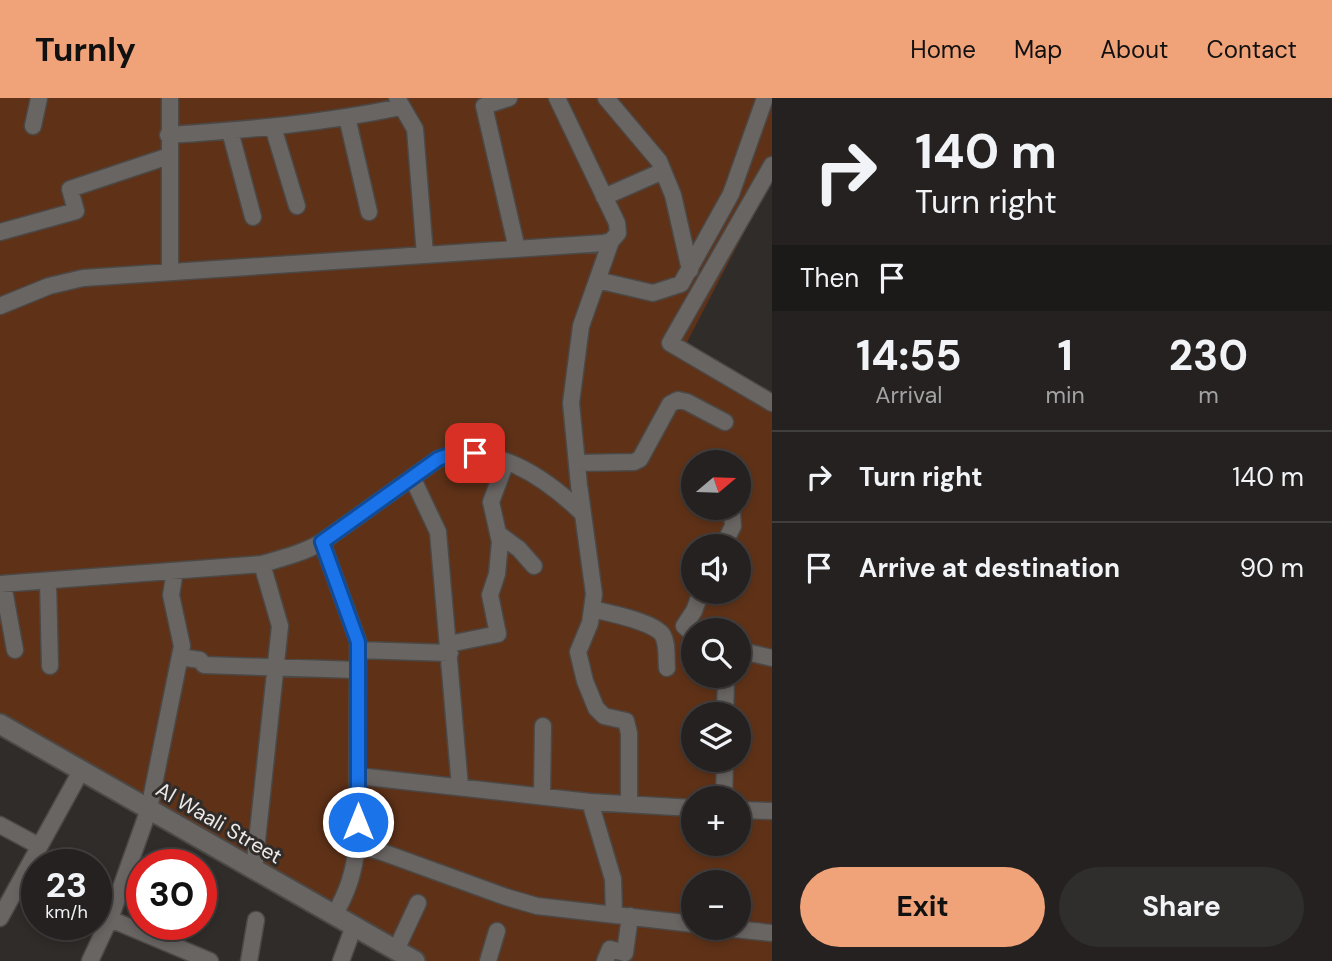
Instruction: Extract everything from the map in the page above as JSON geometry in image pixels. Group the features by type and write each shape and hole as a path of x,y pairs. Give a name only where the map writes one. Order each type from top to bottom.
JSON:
{"street":[{"path":"33,126 39,98"},
{"path":"170,98 170,272"},
{"path":"509,98 484,106 517,249"},
{"path":"557,98 617,223 618,233 611,241 581,326 571,403 582,513 594,594 590,623 578,652 585,681 596,708 604,716 626,720 629,733 629,804"},
{"path":"606,98 654,155 663,171 673,195 690,270"},
{"path":"597,280 653,293 681,284 731,194 765,98"},
{"path":"168,135 274,127 347,117 399,102 415,130 425,255"},
{"path":"347,117 369,212"},
{"path":"274,127 297,206"},
{"path":"230,131 253,217"},
{"path":"0,232 76,211 70,189 169,156"},
{"path":"769,395 670,343 772,165"},
{"path":"604,197 663,171"},
{"path":"0,306 49,286 83,278 611,241"},
{"path":"577,463 634,462 640,459 667,407 678,400 726,422"},
{"path":"15,650 2,584 262,564 308,550 322,542 438,459 452,454 475,453 523,467 582,513"},
{"path":"358,650 449,649 498,634 491,595 497,574 500,535 491,502 506,462"},
{"path":"412,477 438,533 460,787"},
{"path":"500,535 519,549 534,566"},
{"path":"322,542 358,642 357,845 355,867 348,892 334,915"},
{"path":"254,869 280,626 262,564"},
{"path":"112,895 149,809 180,657 182,646 171,595 175,571"},
{"path":"48,580 50,666"},
{"path":"592,608 647,625 661,633 666,644 667,668"},
{"path":"751,653 772,658"},
{"path":"180,657 200,660 204,665 358,670"},
{"name":"Al Waali Street","path":"0,724 415,961"},
{"path":"542,796 544,726"},
{"path":"38,849 82,771"},
{"path":"358,776 590,802 681,807"},
{"path":"590,802 622,916 625,953 610,949 605,961"},
{"path":"751,810 772,811"},
{"path":"0,825 39,846"},
{"path":"357,845 537,906 681,923"},
{"path":"0,918 21,891"},
{"path":"396,950 418,903"},
{"path":"112,920 210,961"},
{"path":"248,961 257,920"},
{"path":"341,961 354,926"},
{"path":"751,931 772,933"},
{"path":"488,961 497,932"},
{"path":"90,961 96,940"}],"shaded area":[{"path":"0,98 772,98 772,179 687,342 772,402 772,961 414,961 0,725"}],"route":[{"path":"358,822 358,642 322,542 438,459 452,454 475,453"}]}
